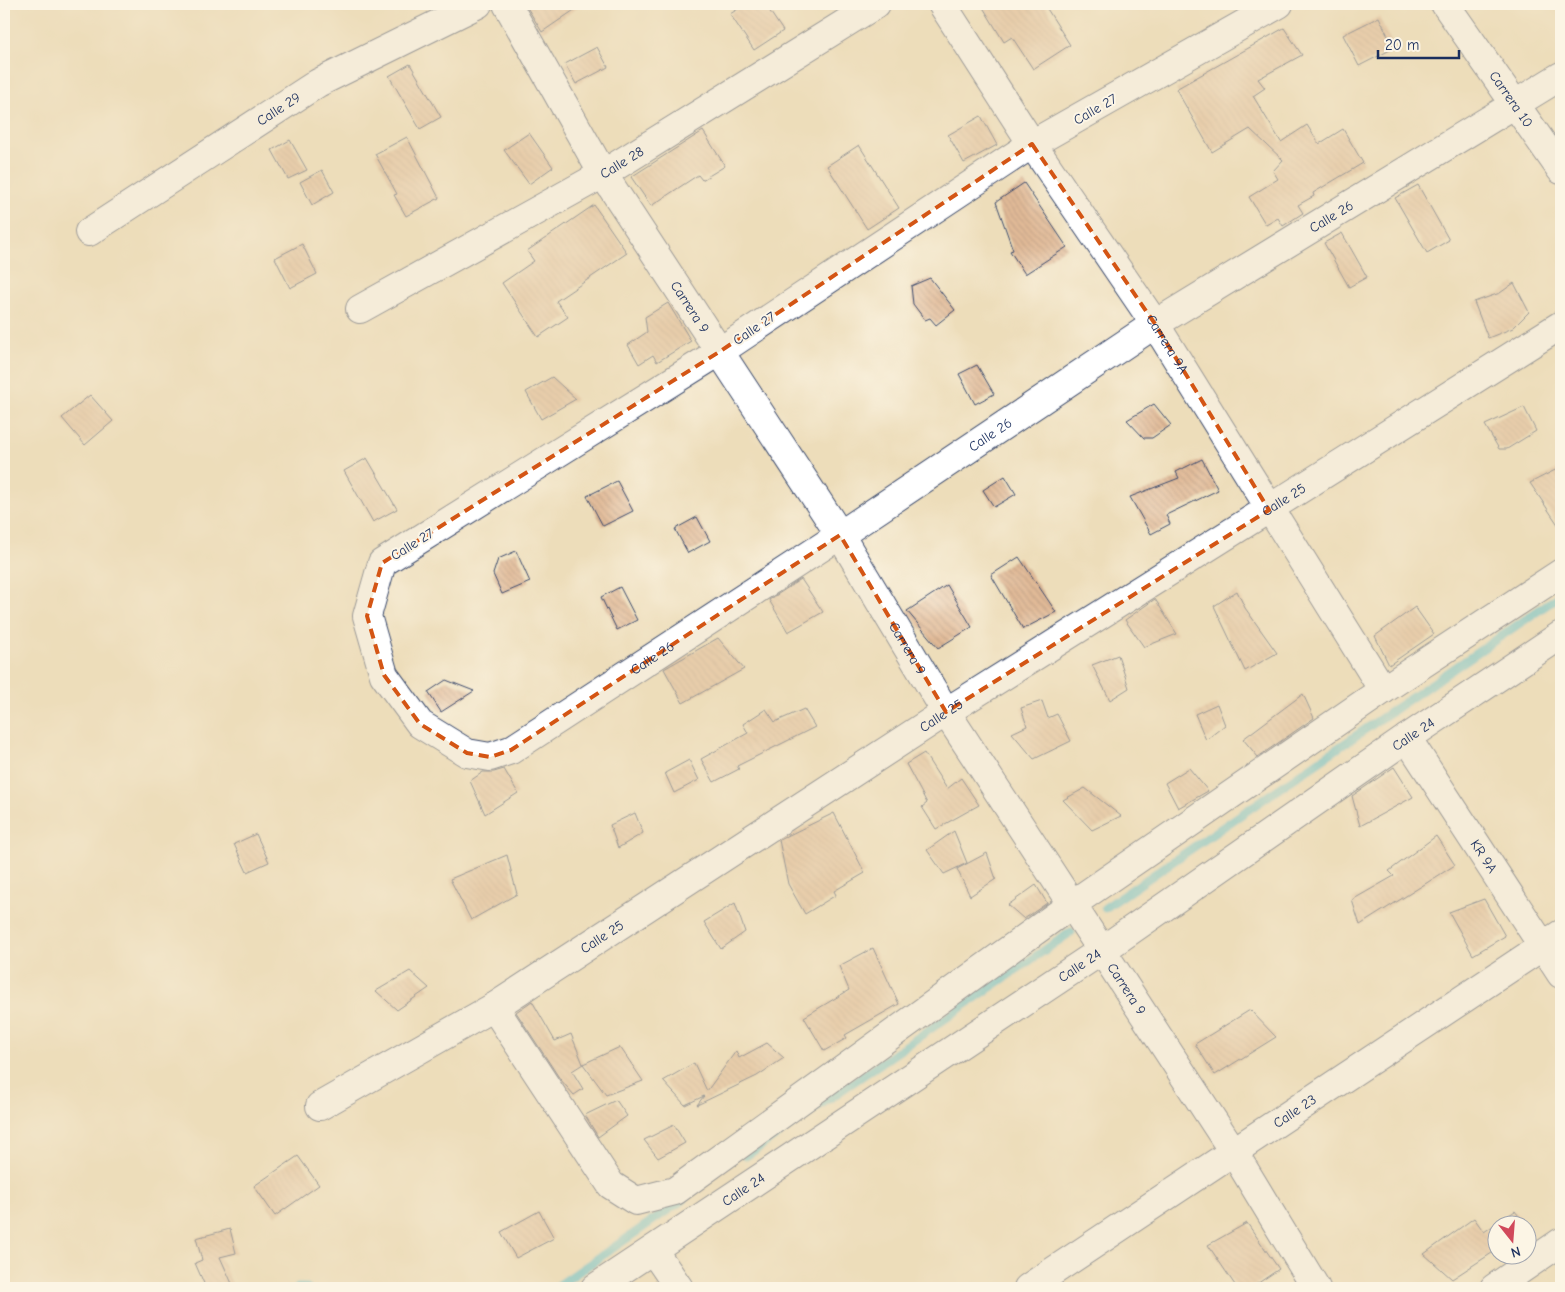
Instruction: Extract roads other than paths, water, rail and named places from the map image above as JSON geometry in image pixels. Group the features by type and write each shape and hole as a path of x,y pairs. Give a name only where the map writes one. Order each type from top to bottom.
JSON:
{"street":[{"name":"Calle 29","path":"89,232 318,83 478,4"},
{"name":"Carrera 9","path":"507,4 603,174 840,535 946,712 1233,1151 1316,1288"},
{"name":"Calle 28","path":"360,309 603,174 876,4"},
{"name":"Carrera 9A","path":"942,4 1032,144 1155,324 1382,690"},
{"name":"Calle 27","path":"420,724 384,675 367,616 382,563 719,352 1032,144 1279,4"},
{"name":"Carrera 10","path":"1445,4 1561,170"},
{"name":"Calle 26","path":"420,724 466,753 490,756 511,750 840,535 1155,324 1517,105 1561,76"},
{"name":"Calle 25","path":"320,1106 494,1007 946,712 1561,325"},
{"path":"494,1007 611,1184 636,1200 675,1191 1071,905 1382,690 1561,573"},
{"name":"Calle 24","path":"595,1288 1101,951 1407,738 1561,635"},
{"name":"KR 9A","path":"1407,738 1552,941 1561,974"},
{"name":"Calle 23","path":"1028,1288 1552,941"},
{"path":"1494,1288 1561,1242"},
{"path":"653,1250 680,1288"}],"waterway":[{"path":"1105,908 1561,595"},
{"path":"746,1156 1071,932"},
{"path":"555,1288 684,1199"},
{"path":"298,1288 307,1288"}]}
